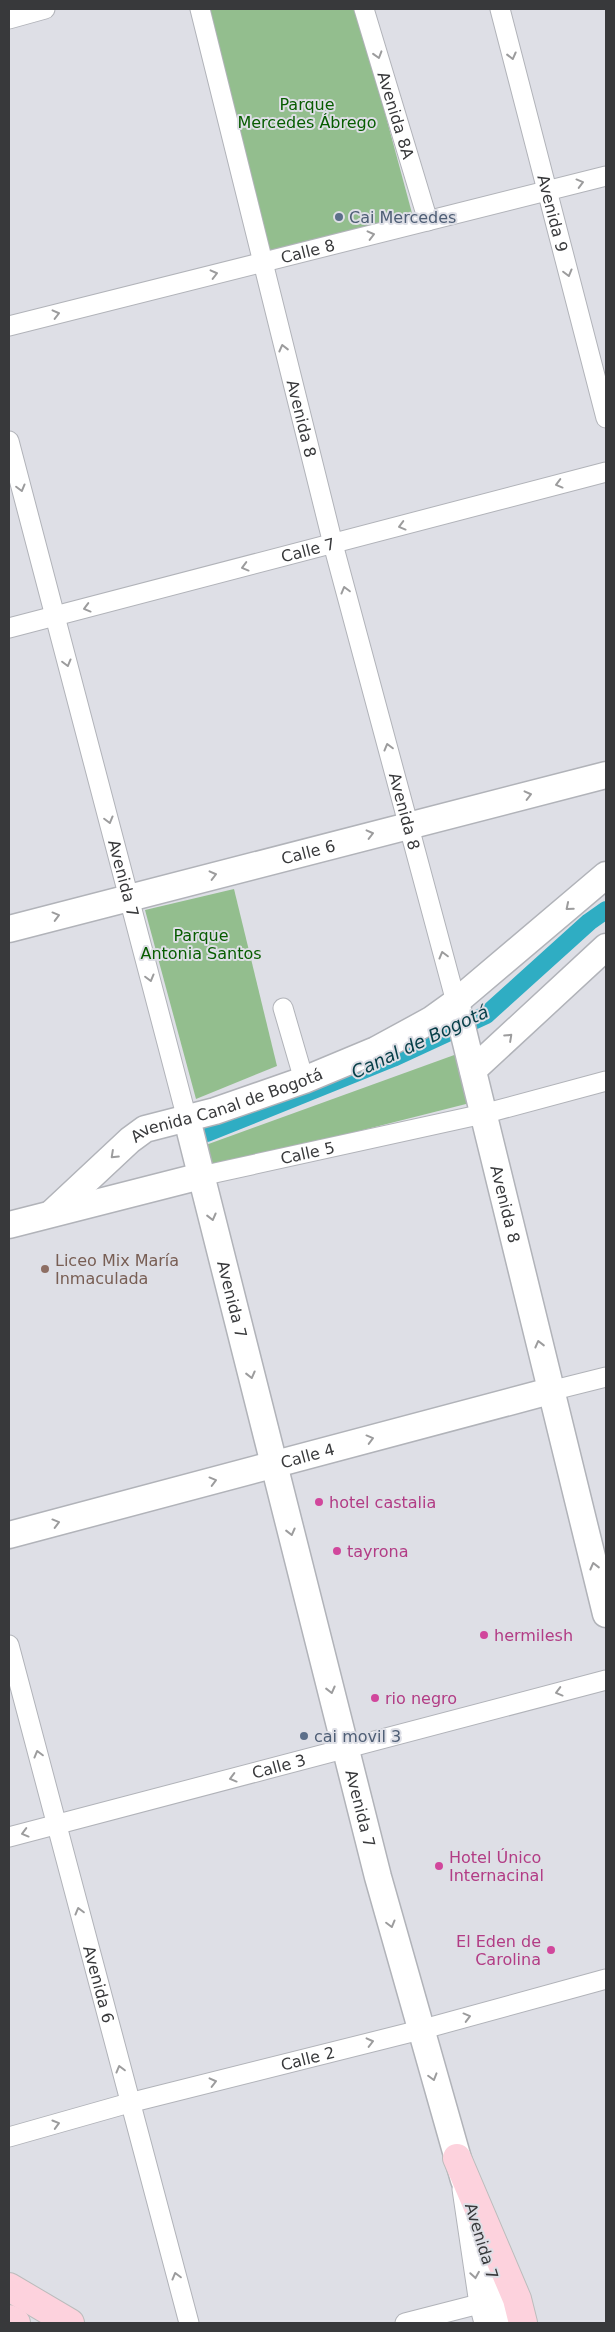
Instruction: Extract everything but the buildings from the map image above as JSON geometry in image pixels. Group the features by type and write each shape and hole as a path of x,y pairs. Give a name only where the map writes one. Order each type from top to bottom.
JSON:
{"main road":[{"name":"Calle 6","path":"9,929 408,824 606,775"},
{"name":"Avenida Canal de Bogotá","path":"54,1212 130,1140 145,1129 161,1123 187,1119 304,1080 376,1050 430,1020 460,1020 606,876"},
{"path":"473,1070 606,948"},
{"name":"Avenida 8","path":"460,1020 606,1614"},
{"name":"Avenida 7","path":"187,1119 346,1748 420,2030 506,2323"},
{"name":"Calle 5","path":"9,1225 201,1176"},
{"name":"Calle 4","path":"9,1535 550,1391"},
{"path":"457,2158 516,2299 523,2323"},
{"path":"9,2286 70,2323"},
{"path":"9,2319 16,2323"}],"street":[{"path":"9,19 45,9"},
{"name":"Avenida 8","path":"200,9 333,544 460,1020"},
{"name":"Avenida 8A","path":"364,9 428,221"},
{"name":"Avenida 9","path":"500,9 606,418"},
{"name":"Calle 8","path":"9,326 606,176"},
{"name":"Avenida 7","path":"9,441 187,1119"},
{"name":"Calle 7","path":"9,628 606,472"},
{"path":"283,1008 304,1080"},
{"name":"Calle 5","path":"201,1176 483,1114 606,1081"},
{"name":"Calle 4","path":"550,1391 606,1378"},
{"name":"Avenida 6","path":"9,1645 129,2103 189,2323"},
{"name":"Calle 3","path":"9,1837 606,1680"},
{"name":"Calle 2","path":"9,2137 129,2103 420,2030 606,1979"},
{"name":"Avenida 7","path":"457,2158 479,2304 484,2323"},
{"path":"404,2323 479,2304"}],"green space":[{"name":"Parque Mercedes Ábrego","path":"201,9 357,9 413,217 267,256"},
{"name":"Parque Antonia Santos","path":"234,889 277,1066 196,1099 145,910"},
{"path":"457,1054 470,1103 212,1168 203,1146"}],"waterway":[{"name":"Canal de Bogotá","path":"207,1133 393,1058 486,1015 589,922 606,910"}],"place":[{"name":"Cai Mercedes","path":"339,217"},
{"name":"Liceo Mix María Inmaculada","path":"45,1269"},
{"name":"hotel castalia","path":"319,1502"},
{"name":"tayrona","path":"337,1551"},
{"name":"hermilesh","path":"484,1635"},
{"name":"rio negro","path":"375,1698"},
{"name":"cai movil 3","path":"304,1736"},
{"name":"Hotel Único Internacinal","path":"439,1866"},
{"name":"El Eden de Carolina","path":"551,1950"}]}
